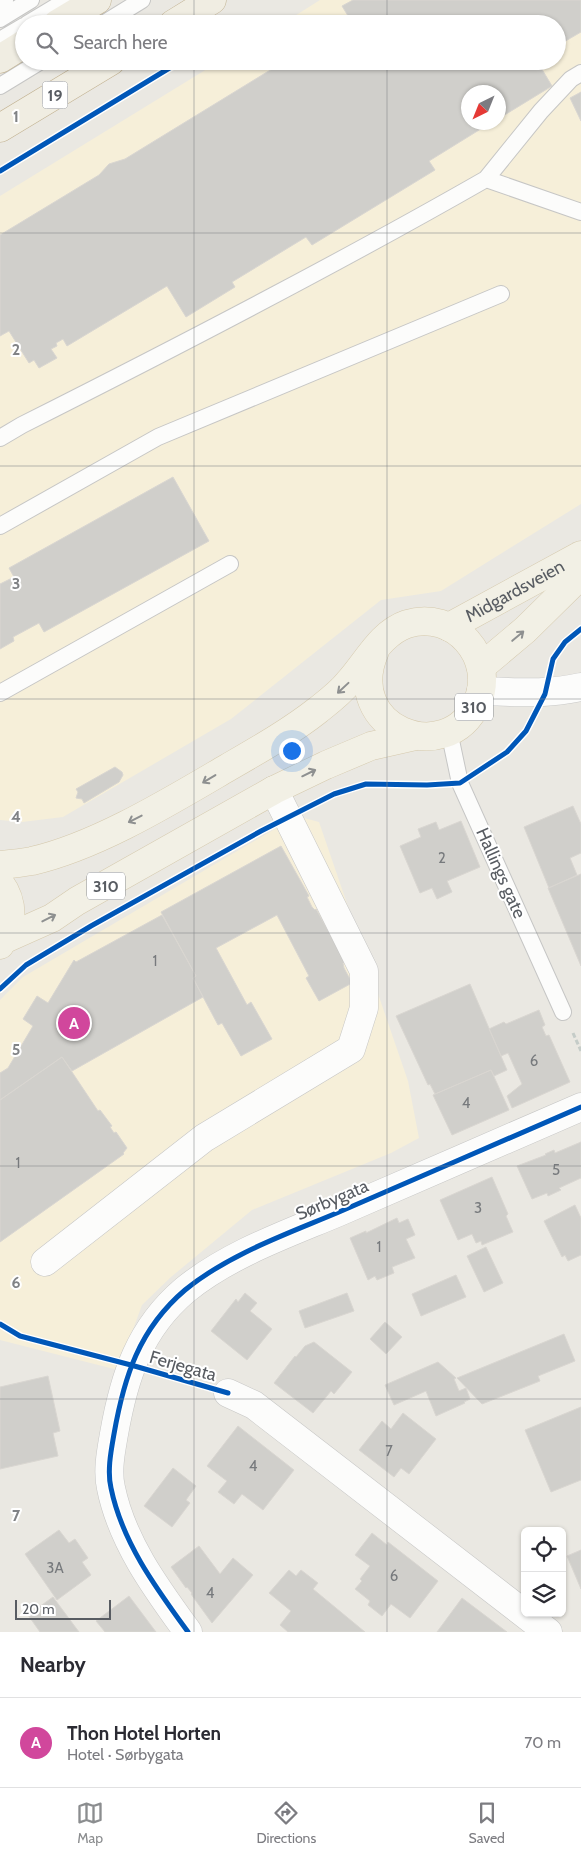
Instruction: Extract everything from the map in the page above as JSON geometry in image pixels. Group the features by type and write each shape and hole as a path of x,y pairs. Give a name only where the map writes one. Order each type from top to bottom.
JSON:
{"highway":[{"path":"72,15 97,0"},
{"path":"188,15 212,0"},
{"path":"0,59 15,50"},
{"name":"19","path":"0,128 96,70"}],"main road":[{"name":"Midgardsveien","path":"448,627 581,555"},
{"name":"Midgardsveien","path":"481,679 525,630 581,575"},
{"name":"310","path":"0,865 31,861 102,836 178,797 282,735 317,710 347,685 383,640 394,630 407,624 435,622 463,635 471,644 481,679 477,702 462,722 449,731 438,736 415,736 371,746 326,765 274,790 78,901 52,918 2,942"},
{"name":"310","path":"375,651 369,664 367,677 368,691 373,704 390,725 402,732 415,736"},
{"name":"310","path":"0,883 6,890 11,906 10,923 2,942"}],"street":[{"path":"481,679 545,694 581,687"},
{"path":"45,1262 204,1138 351,1048 364,1008 364,971 274,790"},
{"name":"Sørbygata","path":"188,1632 157,1588 133,1549 110,1486 111,1452 130,1365 145,1338 163,1313 185,1290 222,1265 284,1236 581,1107"},
{"name":"Ferjegata","path":"228,1393 254,1405 548,1632"}],"lane":[{"path":"0,3 5,0"},
{"path":"0,19 31,0"},
{"path":"43,15 67,0"},
{"path":"99,15 123,0"},
{"path":"118,15 142,0"},
{"path":"0,40 15,31"},
{"path":"0,74 15,65"},
{"path":"0,86 26,70"},
{"path":"0,438 368,246 486,179 541,111 571,79 581,73"},
{"path":"486,179 581,212"},
{"path":"0,526 158,437 501,294"},
{"path":"0,693 230,564"},
{"name":"Hallings gate","path":"449,731 460,783 564,1012"}],"shaded area":[{"path":"320,0 581,0 581,504 441,591 381,600 231,719 63,817 22,822 0,820 0,196 205,70 566,70 566,15 296,15"},
{"path":"297,816 319,822 408,1081 419,1138 391,1153 252,1210 171,1277 142,1305 118,1370 0,1340 0,1000 23,977"}],"building":[{"path":"353,0 581,0 581,32 566,41 566,15 348,15 342,6"},
{"path":"270,70 542,70 552,86 506,114 506,85 461,85 461,130 479,130 429,161 435,170 312,245 306,237 232,282 235,287 186,317 167,286 67,346 63,339 56,343 57,346 51,349 57,358 39,368 34,360 29,363 9,331 0,336 0,235 99,175 109,164 125,159"},
{"path":"581,92 581,121 570,98"},
{"path":"173,477 209,541 44,632 39,623 13,637 14,641 0,649 0,584 14,577 9,568"},
{"path":"115,767 123,775 119,782 84,803 82,799 76,798 78,792 76,789"},
{"path":"573,806 581,824 581,853 570,858 577,875 549,888 524,827"},
{"path":"461,821 480,867 447,881 452,892 437,899 432,888 420,893 400,846 421,837 418,829 436,822 439,830"},
{"path":"281,846 309,896 307,897 312,907 316,909 345,961 343,963 344,968 352,983 319,1001 306,978 309,976 277,915 216,948 247,1005 251,1002 272,1039 241,1056 222,1023 218,1025 193,978 196,976 161,912"},
{"path":"581,874 581,966 548,888"},
{"path":"162,915 196,976 193,978 203,997 72,1071 62,1057 0,1100 0,1073 8,1068 33,1026 23,1019 37,996 48,1003 74,960 76,962"},
{"path":"470,984 507,1070 494,1076 491,1070 435,1094 430,1084 428,1085 396,1016"},
{"path":"539,1010 545,1025 542,1027 546,1036 549,1035 570,1082 512,1108 507,1096 522,1084 508,1053 501,1056 489,1029"},
{"path":"62,1057 98,1111 100,1110 112,1126 110,1127 114,1133 116,1132 127,1148 124,1154 0,1242 0,1100"},
{"path":"491,1070 509,1110 452,1135 433,1095"},
{"path":"581,1142 581,1178 559,1188 561,1190 548,1196 547,1193 532,1199 517,1166 554,1150 555,1153"},
{"path":"492,1177 508,1214 506,1216 513,1232 482,1245 481,1241 476,1243 472,1234 458,1240 440,1200"},
{"path":"575,1205 581,1218 581,1255 568,1261 565,1255 562,1257 544,1221"},
{"path":"397,1218 399,1223 408,1219 415,1235 406,1239 415,1258 392,1267 394,1273 377,1280 375,1276 368,1280 350,1238 366,1231 366,1233"},
{"path":"486,1247 503,1283 484,1292 467,1256"},
{"path":"456,1275 466,1297 421,1316 412,1294"},
{"path":"245,1293 257,1303 250,1311 272,1329 247,1360 211,1331 236,1299 238,1302"},
{"path":"347,1293 354,1311 305,1328 299,1311"},
{"path":"385,1322 402,1337 386,1354 370,1339"},
{"path":"564,1334 575,1361 538,1376 540,1381 482,1404 457,1378"},
{"path":"314,1342 352,1372 334,1394 331,1391 313,1413 274,1383 295,1356 305,1346"},
{"path":"438,1362 456,1378 454,1379 459,1391 466,1388 470,1399 436,1416 426,1391 394,1405 385,1385"},
{"path":"48,1376 60,1431 53,1433 58,1456 0,1469 0,1387"},
{"path":"581,1407 581,1480 551,1492 525,1430"},
{"path":"403,1413 436,1439 409,1474 401,1468 394,1477 359,1450 382,1421 391,1429"},
{"path":"238,1426 294,1470 263,1510 242,1494 234,1504 218,1492 227,1481 207,1466"},
{"path":"173,1468 196,1486 186,1500 190,1503 172,1527 144,1506"},
{"path":"59,1530 69,1543 75,1539 88,1558 82,1562 91,1575 57,1600 25,1554"},
{"path":"372,1533 387,1545 388,1542 438,1581 410,1618 391,1604 382,1616 368,1605 370,1601 355,1589 370,1566 355,1555"},
{"path":"199,1546 220,1574 233,1558 253,1575 212,1623 192,1593 186,1588 171,1567"},
{"path":"581,1550 581,1589 567,1556"},
{"path":"289,1570 296,1576 301,1570 318,1583 313,1589 365,1632 288,1632 280,1625 291,1611 269,1593"},
{"path":"129,1596 156,1632 105,1632 96,1621"},
{"path":"53,1597 79,1632 40,1632 28,1615"},
{"path":"462,1598 507,1632 437,1632"}],"cycle path":[{"path":"0,171 166,70"},
{"path":"0,989 26,965 91,926 261,831 334,794 366,784 427,785 460,783 507,752 526,731 545,694 553,659 565,642 581,629"},
{"path":"188,1632 152,1581 132,1546 116,1508 110,1481 111,1454 123,1393 136,1355 156,1321 185,1290 202,1277 239,1255 581,1107"},
{"path":"0,1324 20,1336 228,1393"}],"place":[{"name":"Thon Hotel Horten","path":"74,1023"}]}
